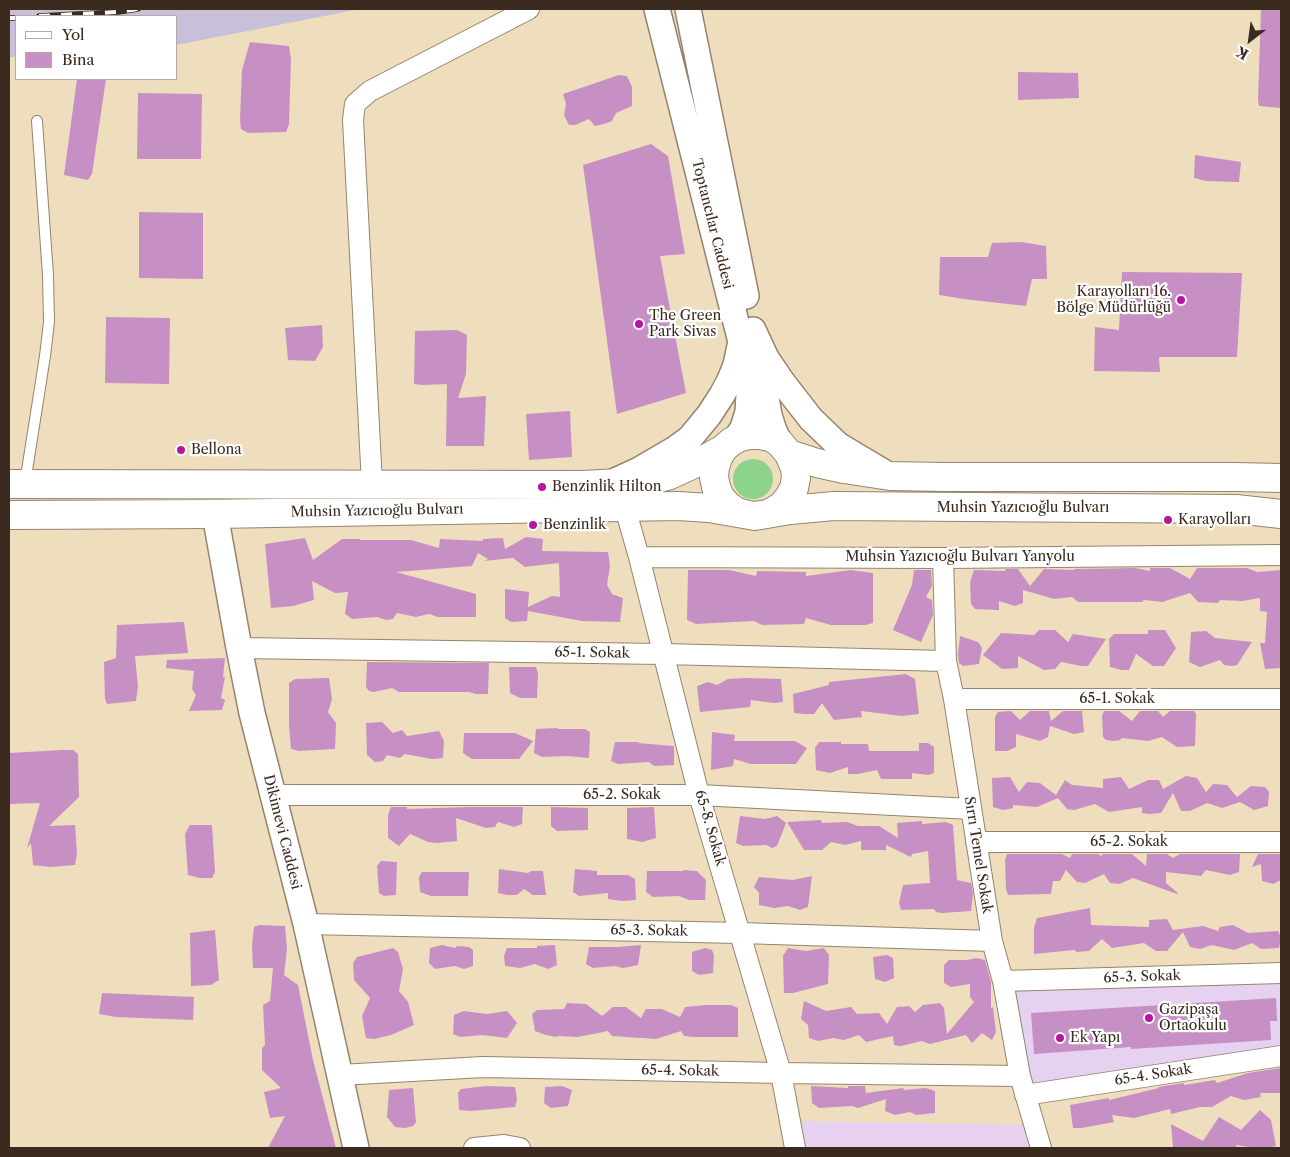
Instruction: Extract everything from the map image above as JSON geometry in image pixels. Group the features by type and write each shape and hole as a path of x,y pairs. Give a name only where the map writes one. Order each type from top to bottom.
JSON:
{"main road":[{"name":"Muhsin Yazıcıoğlu Bulvarı","path":"17,484 610,484 656,479 693,464 750,435 770,438 784,448 817,464 890,476 1281,478"},
{"path":"730,444 718,458 715,467 714,478 716,487 720,497 735,511 755,515 774,511 783,505 794,488 795,468 784,448"},
{"name":"Muhsin Yazıcıoğlu Bulvarı","path":"9,515 215,514 678,506 709,508 755,515 834,506 1236,509 1281,514"}],"street":[{"path":"372,484 353,120 355,104 370,91 529,9"},
{"name":"Toptancılar Caddesi","path":"657,9 769,415 773,428 784,448"},
{"name":"Toptancılar Caddesi","path":"688,9 747,336 748,412 743,428 730,444"},
{"path":"610,484 639,470 690,438 717,404 730,380 747,336 766,358 811,419 838,444 890,476"},
{"name":"65-8. Sokak","path":"625,508 699,795 781,1073 795,1148"},
{"name":"Dikimevi Caddesi","path":"215,514 252,713 306,924 356,1148"},
{"name":"Muhsin Yazıcıoğlu Bulvarı Yanyolu","path":"639,557 943,558 1281,555"},
{"name":"Sırrı Temel Sokak","path":"943,558 946,661 954,699 992,941 1020,1076 1041,1148"},
{"name":"65-1. Sokak","path":"239,648 664,654 946,661"},
{"name":"65-1. Sokak","path":"954,699 1281,699"},
{"name":"65-2. Sokak","path":"273,795 699,795 971,809"},
{"name":"65-2. Sokak","path":"976,842 1281,842"},
{"name":"65-3. Sokak","path":"306,924 740,933 992,941"},
{"name":"65-3. Sokak","path":"1002,982 1281,973"},
{"name":"65-4. Sokak","path":"1025,1095 1281,1056"},
{"name":"65-4. Sokak","path":"340,1075 483,1067 1020,1076"},
{"path":"474,1148 504,1144 520,1148"}],"lane":[{"path":"17,484 45,356 49,322 48,275 37,121"}],"shaded area":[{"path":"9,9 360,9 178,45 178,15 15,15 15,57 9,57"},
{"name":"Gazipaşa Ortaokulu","path":"1281,977 1281,1051 1030,1087 1010,985"},
{"path":"795,1121 1026,1125 1032,1148 801,1148"}],"green space":[{"path":"753,459 767,465 773,479 767,493 753,499 739,493 733,479 739,465"}],"building":[{"path":"1261,9 1281,9 1281,108 1259,106"},
{"path":"250,42 289,46 291,60 289,124 286,132 248,133 241,129 242,70"},
{"path":"1018,72 1078,73 1079,98 1018,100"},
{"path":"619,75 627,76 632,87 632,106 616,113 612,121 604,124 595,126 589,119 575,125 569,125 564,115 566,104 563,94"},
{"path":"77,80 106,80 92,174 88,180 64,175"},
{"path":"138,93 202,94 201,159 137,159"},
{"name":"The Green Park Sivas","path":"651,144 668,156 685,254 660,256 686,393 617,414 583,165"},
{"path":"1195,155 1241,162 1239,182 1206,181 1194,178"},
{"path":"139,212 203,213 203,279 139,278"},
{"path":"1021,242 1046,246 1047,279 1032,279 1026,306 939,295 940,257 988,257 992,243"},
{"name":"Karayolları 16. Bölge Müdürlüğü","path":"1122,272 1242,273 1237,357 1159,357 1160,372 1094,371 1095,327 1119,330"},
{"path":"106,317 170,318 169,384 105,383"},
{"path":"322,325 323,347 315,361 288,360 285,328"},
{"path":"457,330 467,335 466,374 458,398 486,396 484,446 446,446 447,384 414,384 415,331"},
{"path":"570,411 572,457 529,460 526,414"},
{"path":"526,537 543,539 542,551 608,552 610,566 607,585 612,594 623,598 620,622 582,621 528,611 527,621 511,622 505,618 505,589 529,592 528,607 552,596 561,597 559,563 525,567 513,558 484,561 488,559 478,553 472,566 396,572 476,594 476,617 438,617 429,614 416,617 397,613 393,619 386,620 377,617 352,619 345,614 348,592 335,593 312,581 314,600 293,606 271,608 265,544 305,538 313,560 342,539 411,540 439,548 440,539 483,541 483,539 503,538 505,549"},
{"path":"1135,568 1150,571 1150,568 1170,568 1190,579 1197,568 1247,568 1257,572 1281,570 1281,668 1265,669 1260,643 1265,643 1267,612 1260,611 1260,598 1242,601 1220,600 1218,603 1198,602 1190,593 1162,602 1144,600 1142,602 1078,602 1072,597 1054,599 1023,590 1023,603 1015,606 999,601 999,610 975,609 971,604 970,582 974,570 1005,571 1006,569 1018,569 1030,586 1044,569"},
{"path":"688,570 729,570 756,576 757,571 806,572 806,576 851,570 873,573 873,623 866,625 831,625 806,618 804,624 762,625 754,621 696,624 687,620"},
{"path":"914,570 931,570 932,586 926,597 932,600 933,615 921,642 893,630 912,585"},
{"path":"184,622 188,653 135,656 138,686 136,701 107,704 105,699 104,662 116,658 117,625"},
{"path":"1039,630 1055,630 1068,642 1073,634 1106,639 1088,666 1061,662 1055,669 1044,670 1018,656 1018,668 1002,669 983,655 1001,633 1034,635"},
{"path":"1148,630 1165,630 1176,648 1164,666 1153,666 1136,654 1129,670 1110,667 1109,639 1114,634 1148,634"},
{"path":"1206,631 1215,638 1252,642 1237,665 1224,665 1220,660 1200,667 1189,662 1191,632"},
{"path":"960,636 978,642 982,648 979,664 963,666 959,663"},
{"path":"225,658 223,677 225,677 221,698 225,700 222,710 189,711 196,695 192,689 194,671 166,668 167,660"},
{"path":"367,662 489,663 488,694 469,692 399,692 392,688 374,692 369,691 366,687"},
{"path":"509,667 536,667 538,673 537,698 520,698 510,693"},
{"path":"906,674 915,679 919,714 902,716 861,711 862,717 834,720 822,703 814,714 794,713 793,694 829,685 829,682"},
{"path":"329,678 332,699 328,712 336,723 335,749 299,751 291,749 289,683 295,679"},
{"path":"728,679 781,679 783,702 774,703 751,700 750,707 700,712 697,686 708,682 717,685"},
{"path":"1011,711 1020,720 1030,711 1049,711 1051,721 1063,711 1082,711 1084,732 1074,734 1050,726 1048,737 1040,741 1016,734 1016,747 1007,751 995,751 995,717 998,712"},
{"path":"1104,711 1119,711 1132,721 1140,711 1158,711 1163,717 1170,711 1194,711 1196,714 1195,746 1177,747 1162,737 1148,741 1122,738 1114,741 1106,740 1103,737 1102,716"},
{"path":"382,722 393,733 402,730 407,736 439,731 444,741 443,758 432,759 405,754 400,758 387,755 383,761 375,762 367,755 366,723"},
{"path":"536,729 585,729 590,732 589,758 567,756 542,757 534,753"},
{"path":"712,732 735,735 734,741 795,741 807,748 796,764 751,764 734,759 733,766 711,770"},
{"path":"464,733 515,733 533,741 519,759 472,759 463,753"},
{"path":"615,742 639,742 674,746 674,765 654,766 649,762 618,764 611,761"},
{"path":"819,742 868,744 869,751 919,751 919,743 928,743 934,747 934,773 928,775 912,773 912,779 881,779 877,770 848,774 848,767 830,773 816,770 815,748"},
{"path":"73,750 78,754 79,797 49,826 75,825 77,854 75,865 50,867 33,865 31,843 27,848 40,803 9,804 9,753"},
{"path":"1186,776 1197,778 1206,792 1213,784 1227,785 1237,797 1251,786 1265,787 1269,792 1268,806 1254,810 1240,802 1222,808 1207,803 1190,811 1181,811 1173,793 1161,813 1149,814 1142,813 1142,807 1109,812 1095,804 1074,810 1067,809 1058,798 1037,807 1013,805 1013,808 1003,810 993,807 992,778 1010,777 1019,792 1027,782 1040,783 1056,795 1065,780 1072,785 1103,788 1103,779 1121,777 1129,789 1148,780 1159,780 1163,789"},
{"path":"391,807 407,807 407,809 523,807 522,824 514,827 498,822 495,827 486,828 456,818 457,841 428,842 410,834 399,846 388,838 388,815"},
{"path":"551,807 588,808 588,830 557,831 551,826"},
{"path":"654,807 656,838 642,842 627,839 627,808"},
{"path":"740,816 765,819 777,816 786,823 777,846 772,848 766,845 743,846 736,843"},
{"path":"821,820 822,823 847,822 858,826 879,826 898,838 897,823 922,821 922,824 946,822 953,825 957,880 971,883 973,894 971,911 942,913 936,912 934,909 901,910 899,903 903,885 930,883 928,851 912,854 911,857 886,845 886,850 861,850 861,841 845,845 831,842 822,850 804,850 787,822"},
{"path":"190,825 212,825 215,872 212,878 199,878 188,875 185,834"},
{"path":"1007,854 1062,854 1070,858 1072,854 1098,854 1101,856 1103,854 1132,854 1146,866 1147,854 1167,854 1173,858 1180,854 1240,854 1239,872 1230,875 1206,870 1201,876 1166,872 1166,883 1177,894 1133,878 1119,884 1110,883 1104,874 1085,883 1077,882 1066,870 1060,881 1053,881 1051,894 1008,895 1005,860"},
{"path":"1258,854 1281,854 1281,880 1273,884 1262,881 1261,864 1252,867"},
{"path":"381,861 397,862 396,895 384,896 379,893 377,866"},
{"path":"499,869 528,873 531,871 543,871 546,895 533,895 524,889 517,895 498,893"},
{"path":"575,869 597,871 597,875 628,875 635,879 636,900 608,899 608,893 579,896 573,892"},
{"path":"647,871 697,871 706,880 705,900 689,900 679,896 653,897 646,892"},
{"path":"422,872 469,872 468,896 431,896 420,892 419,877"},
{"path":"812,876 808,907 800,910 788,906 774,908 759,905 759,893 754,887 759,877 793,880"},
{"path":"1090,908 1091,925 1149,927 1149,920 1167,919 1173,930 1203,926 1218,931 1220,927 1233,925 1248,933 1278,931 1281,937 1279,948 1261,949 1252,943 1234,950 1212,945 1200,949 1190,947 1183,932 1167,951 1156,951 1144,943 1112,948 1102,939 1089,951 1077,952 1074,950 1034,954 1034,928 1037,918"},
{"path":"259,925 285,926 287,949 284,975 298,985 313,1060 336,1148 268,1148 285,1116 270,1118 264,1092 281,1088 262,1070 262,1048 265,1045 263,1005 270,1001 273,968 253,968 252,945 254,927"},
{"path":"215,930 219,980 211,985 191,986 190,933"},
{"path":"442,945 455,948 457,946 469,947 473,950 473,966 464,969 455,966 435,969 429,963 430,948"},
{"path":"555,945 557,965 548,969 535,964 520,968 505,966 504,956 507,948 537,948 537,946"},
{"path":"641,945 638,965 623,968 615,966 593,968 586,964 589,947"},
{"path":"393,948 398,952 403,969 399,991 408,1002 414,1025 391,1035 374,1039 366,1038 362,1016 370,998 354,980 353,963 357,957"},
{"path":"705,948 712,950 714,955 713,973 699,975 692,971 692,952"},
{"path":"788,948 806,951 824,948 829,955 828,984 793,993 784,993 783,956"},
{"path":"887,955 893,958 894,978 885,982 875,979 873,957"},
{"path":"976,958 985,960 991,982 991,1008 993,1007 996,1032 992,1040 982,1033 972,1043 966,1035 930,1044 922,1041 901,1046 894,1045 893,1036 866,1042 859,1035 844,1040 833,1038 818,1041 809,1038 808,1025 801,1019 804,1001 826,1011 851,1007 857,1014 879,1013 887,1024 897,1007 909,1006 915,1012 923,1005 940,1003 944,1008 947,1034 974,1002 970,997 970,984 951,987 944,983 944,965 949,960"},
{"path":"102,993 194,997 193,1020 116,1017 99,1014"},
{"name":"Gazipaşa Ortaokulu","path":"1276,998 1277,1021 1270,1021 1271,1040 1034,1054 1031,1013"},
{"path":"567,1003 586,1004 602,1016 613,1007 626,1007 641,1018 646,1009 662,1009 680,1017 685,1007 731,1005 738,1008 738,1037 692,1037 684,1036 681,1031 656,1039 612,1036 608,1031 578,1037 556,1037 535,1031 532,1014 537,1010 564,1009"},
{"path":"464,1011 487,1014 507,1011 517,1023 507,1038 483,1035 460,1037 453,1034 454,1015"},
{"path":"1281,1068 1281,1093 1260,1093 1261,1097 1244,1100 1231,1096 1212,1107 1200,1107 1171,1114 1170,1109 1134,1118 1112,1115 1114,1122 1073,1128 1070,1105 1109,1098 1109,1100 1158,1087 1184,1083 1184,1085 1215,1080 1217,1083 1248,1073"},
{"path":"486,1086 515,1087 517,1100 515,1107 471,1111 459,1110 458,1093 461,1089"},
{"path":"562,1086 572,1090 568,1106 551,1108 544,1103 545,1087"},
{"path":"811,1086 848,1088 848,1086 865,1086 866,1093 903,1088 904,1090 926,1088 935,1091 935,1113 916,1115 910,1112 895,1115 885,1111 886,1099 858,1108 852,1106 819,1108 812,1103"},
{"path":"413,1088 416,1122 413,1126 405,1128 395,1127 387,1117 389,1090"},
{"path":"1260,1110 1271,1120 1276,1146 1266,1148 1236,1145 1237,1148 1173,1148 1171,1124 1203,1141 1219,1117 1241,1130"}],"railway":[{"path":"59,15 138,9"},
{"path":"9,18 15,18"}],"place":[{"name":"Karayolları 16. Bölge Müdürlüğü","path":"1181,300"},
{"name":"The Green Park Sivas","path":"639,324"},
{"name":"Bellona","path":"181,450"},
{"name":"Benzinlik Hilton","path":"542,487"},
{"name":"Karayolları","path":"1168,520"},
{"name":"Benzinlik","path":"533,525"},
{"name":"Gazipaşa Ortaokulu","path":"1149,1018"},
{"name":"Ek Yapı","path":"1060,1038"}]}
